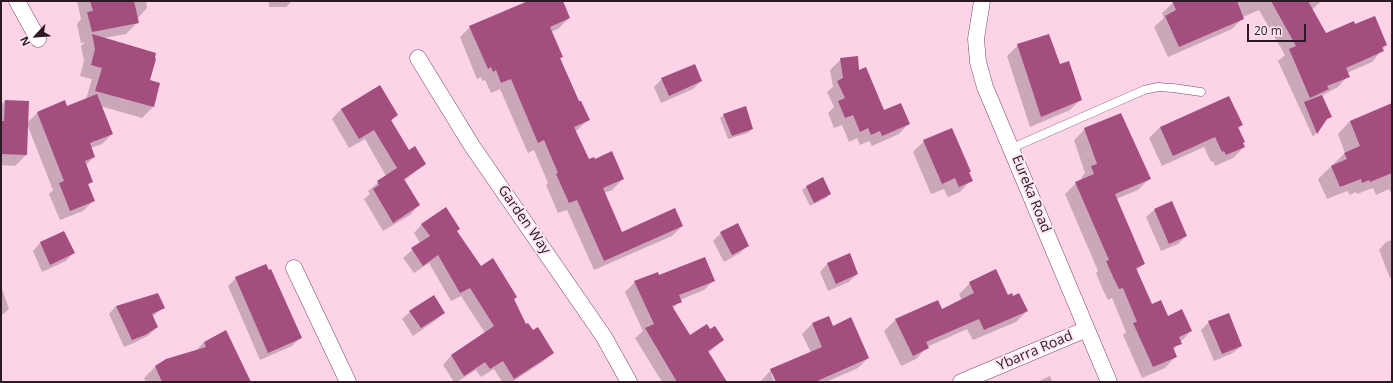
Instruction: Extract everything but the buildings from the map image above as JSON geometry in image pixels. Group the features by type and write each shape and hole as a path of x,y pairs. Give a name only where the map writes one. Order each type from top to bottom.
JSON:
{"street":[{"path":"17,1 38,39"},
{"name":"Eureka Road","path":"982,1 976,39 978,62 985,87 1012,148 1109,382"},
{"name":"Garden Way","path":"418,58 472,146 604,337 629,382"},
{"path":"294,268 348,382"},
{"name":"Ybarra Road","path":"961,382 1087,329"}],"lane":[{"path":"1012,148 1144,90 1158,87 1201,92"}]}
